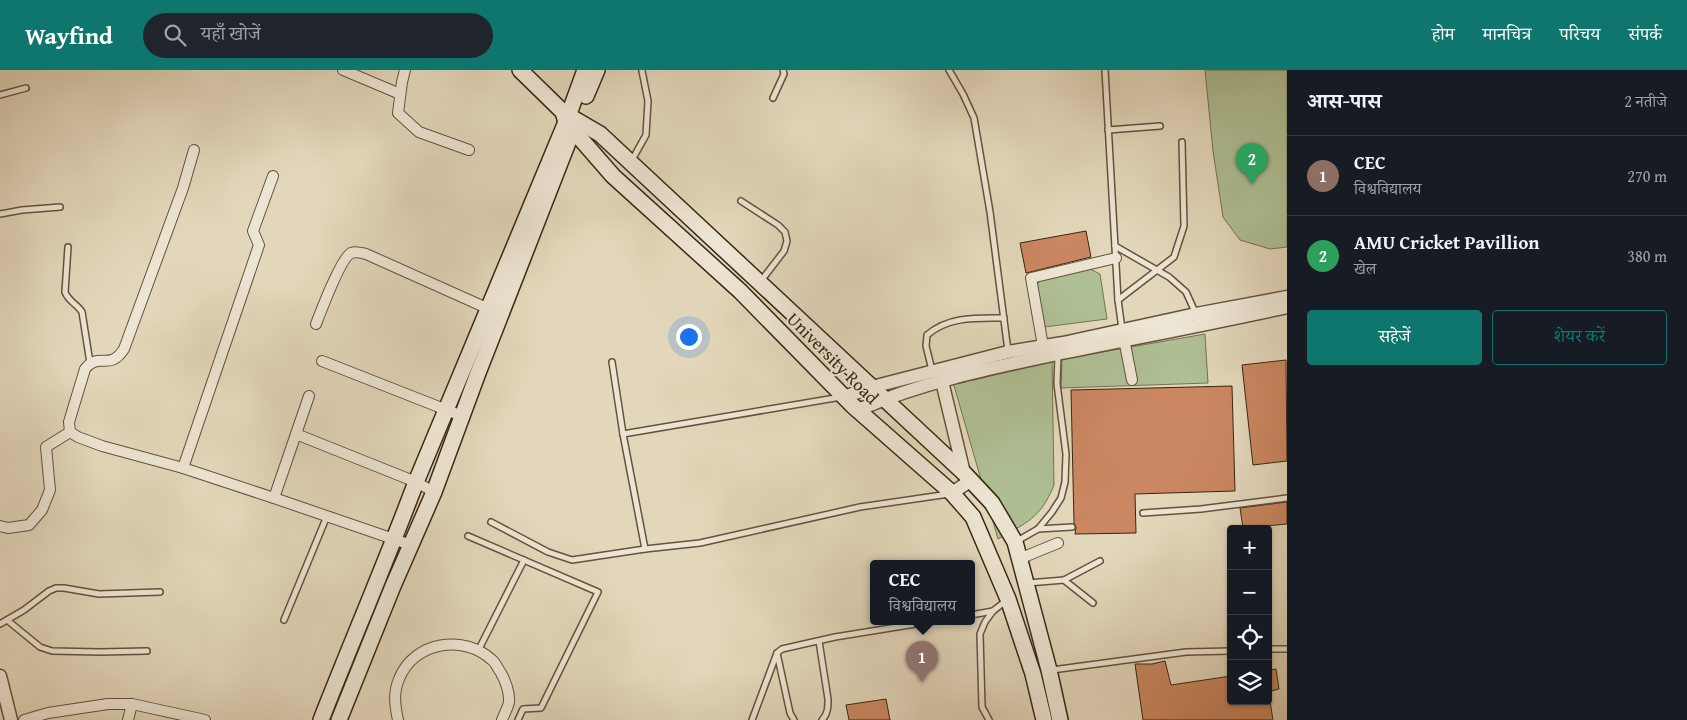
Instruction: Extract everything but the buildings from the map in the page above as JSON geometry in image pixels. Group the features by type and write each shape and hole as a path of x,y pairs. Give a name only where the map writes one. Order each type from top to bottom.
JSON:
{"main road":[{"name":"University Road","path":"520,70 570,120 613,176 740,291 844,397 952,493 973,517 1008,599 1034,674 1044,720"},
{"path":"339,720 434,492 570,120 585,70"},
{"path":"321,720 446,410 570,120 597,70"},
{"path":"570,120 600,134 631,162 884,398 967,477 992,504 1014,542 1049,670 1060,720"}],"street":[{"path":"343,70 400,94"},
{"path":"405,70 398,113 419,132 469,150"},
{"path":"70,432 69,422 85,369 90,363 112,361 118,357 124,348 183,188 194,150"},
{"path":"183,468 259,245 253,231 273,176"},
{"path":"316,324 347,256 356,252 366,254 489,309"},
{"path":"1043,346 1031,278 1116,258"},
{"path":"844,397 872,387 938,373 1058,354 1196,314 1287,297"},
{"path":"858,410 938,373 1008,352 1287,307"},
{"path":"1124,334 1132,380"},
{"path":"322,361 462,416"},
{"path":"938,373 967,477 952,493"},
{"path":"274,498 309,396"},
{"path":"70,432 102,446 183,468 411,545"},
{"path":"0,526 8,528 29,525 42,510 50,490 46,447 70,432"},
{"path":"296,434 416,482 434,492"},
{"path":"1019,559 1058,544"},
{"path":"398,720 394,700 399,678 412,660 430,648 452,644 474,648 493,661 505,680 509,701 502,720"},
{"path":"0,676 11,720"},
{"path":"24,720 48,713 108,704 132,704 205,720"},
{"path":"128,720 132,704"}],"lane":[{"path":"773,98 784,74 783,70"},
{"path":"948,70 963,94 974,118 990,212 1008,352"},
{"path":"1105,70 1118,300 1124,334"},
{"path":"631,162 646,136 648,101 642,71"},
{"path":"0,95 26,88"},
{"path":"1108,130 1160,126"},
{"path":"1118,300 1174,257 1184,226 1182,142"},
{"path":"741,201 778,225 785,232 787,241 784,251 760,283"},
{"path":"0,214 60,207"},
{"path":"1115,246 1169,277 1186,292 1196,314"},
{"path":"68,247 65,292 66,297 78,305 82,312 90,363"},
{"path":"938,373 926,346 928,335 935,329 954,321 970,318 1004,318"},
{"path":"1014,542 1038,528 1052,512 1061,498 1065,482 1066,454 1057,384 1058,354"},
{"path":"612,362 623,434 645,549"},
{"path":"623,434 844,397"},
{"path":"491,522 548,552 572,560 700,543 860,507 952,493"},
{"path":"1143,513 1201,509 1287,498"},
{"path":"284,620 327,516"},
{"path":"1038,528 1072,526"},
{"path":"468,536 598,592 542,708 523,709 518,720"},
{"path":"478,651 524,560"},
{"path":"1026,583 1064,580 1100,561"},
{"path":"1064,580 1093,603"},
{"path":"0,624 56,588 99,594 160,592"},
{"path":"989,720 982,707 980,645 983,628 993,611 1008,599"},
{"path":"975,614 993,611"},
{"path":"7,620 40,646 52,651 147,651"},
{"path":"752,720 777,654 782,649 911,625"},
{"path":"819,641 828,699 826,716 822,720"},
{"path":"1272,649 1287,648"},
{"path":"1049,670 1186,652 1227,651"},
{"path":"777,654 790,713 794,720"}],"green space":[{"path":"1205,70 1287,70 1287,247 1270,249 1240,240 1223,217 1213,151"},
{"path":"1090,269 1100,274 1107,319 1044,327 1036,288 1040,279"},
{"path":"1205,334 1208,383 1061,388 1062,359"},
{"path":"1052,359 1054,485 1044,505 1032,518 998,539 953,382"}],"place":[{"name":"AMU Cricket Pavillion","path":"1252,184"},
{"name":"CEC","path":"922,682"}]}
